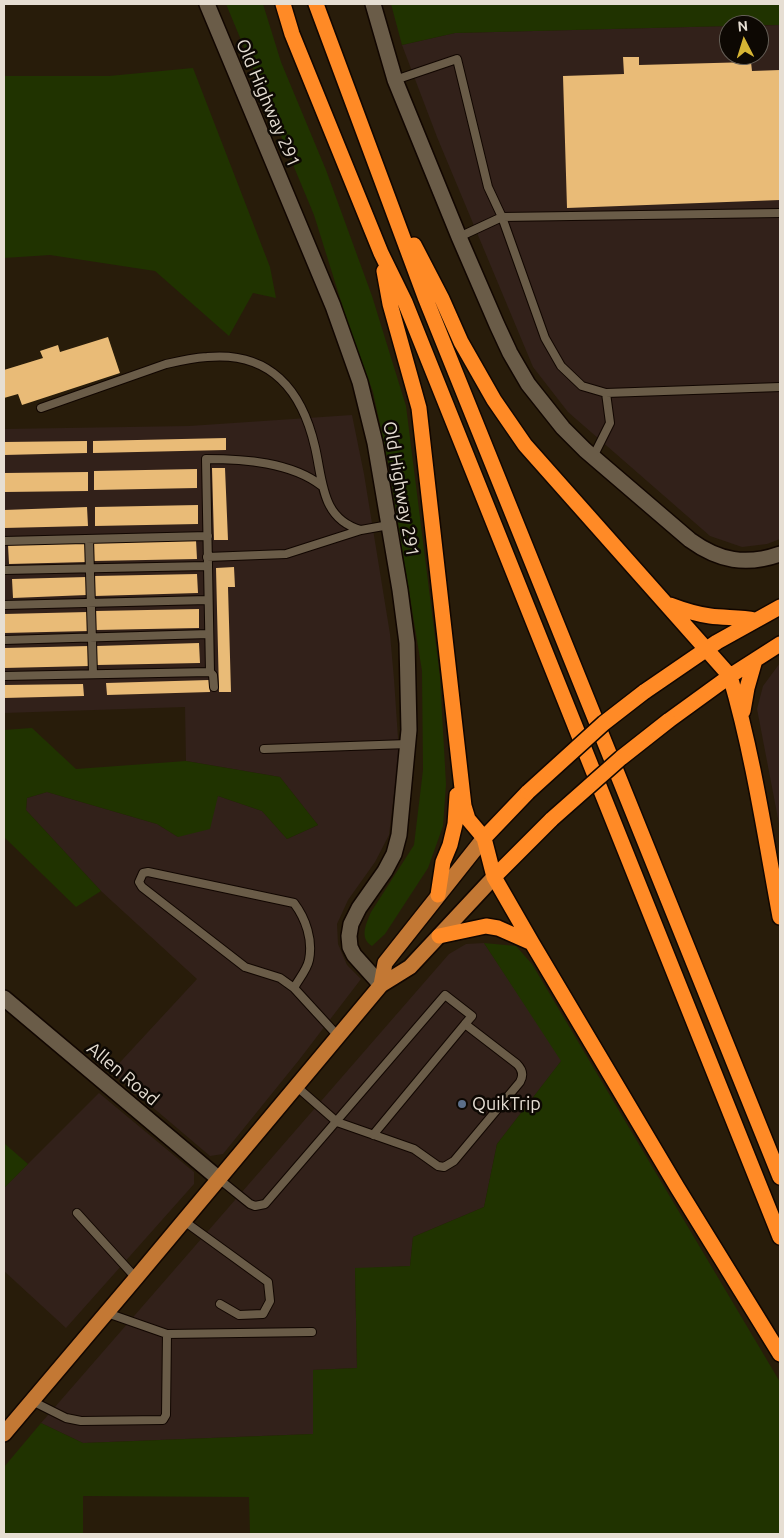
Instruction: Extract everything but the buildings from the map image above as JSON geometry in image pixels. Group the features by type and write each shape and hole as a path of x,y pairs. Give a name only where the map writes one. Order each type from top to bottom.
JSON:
{"highway":[{"path":"284,4 292,34 381,253 405,302 780,1237"},
{"path":"316,4 428,306 780,1177"},
{"path":"385,190 442,299 461,342 494,400 525,445 730,676 742,720 780,916"},
{"path":"381,253 390,304 419,408 464,806 468,819 484,838 494,877 532,944 677,1187 780,1354"},
{"path":"668,604 689,612 710,616 730,616 755,620"},
{"path":"484,838 528,792 604,723 644,692 707,648 780,607"},
{"path":"494,877 552,819 621,758 730,676 780,644"},
{"path":"742,720 746,688 755,660"},
{"path":"438,895 443,862 450,845 455,824 460,763"},
{"path":"439,936 486,926 506,931 532,944"}],"main road":[{"path":"381,985 385,963 484,838"},
{"path":"4,1434 381,985 410,967 494,877"}],"street":[{"name":"Old Highway 291","path":"207,4 347,344 368,409 389,525 407,643 409,690 408,744 399,835 394,854 385,871 359,908 351,924 349,936 350,947 354,955 381,985"},
{"path":"373,4 395,80 497,325 510,353 528,384 563,428 593,457 690,540 706,551 723,558 744,561 765,560 780,554"},
{"name":"Allen Road","path":"4,998 219,1179"}],"lane":[{"path":"395,80 457,59 488,187 502,217 544,338 561,366 582,386 606,393 780,387"},
{"path":"460,237 502,217 780,213"},
{"path":"41,408 166,364 208,356 239,359 254,363 284,381 302,406 322,486 330,505 339,520 345,525 361,530"},
{"path":"593,457 610,423 606,393"},
{"path":"214,687 213,675 210,672 208,634 206,459 253,460 305,475 322,486"},
{"path":"206,557 286,554 361,530 389,525"},
{"path":"4,541 208,536"},
{"path":"89,539 94,674"},
{"path":"4,570 207,566"},
{"path":"4,605 208,600"},
{"path":"4,640 208,634"},
{"path":"4,676 210,672"},
{"path":"264,749 408,744"},
{"path":"294,988 309,962 311,944 306,924 294,903 148,872 143,873 139,882 142,887 245,967 280,978 294,988 338,1036"},
{"path":"219,1179 250,1204 255,1206 266,1204 445,995 472,1016 373,1135"},
{"path":"296,1086 337,1122 414,1149 438,1166 444,1167 454,1161 520,1082 523,1074 519,1067 465,1024"},
{"path":"77,1213 136,1278"},
{"path":"184,1221 268,1282 270,1301 263,1314 239,1315 220,1304"},
{"path":"107,1313 167,1334 312,1332"},
{"path":"32,1401 66,1418 80,1421 163,1420 166,1415 167,1334"}],"shaded area":[{"path":"780,25 780,539 767,544 742,547 710,536 568,412 533,367 437,137 402,45 455,33 719,26 719,65 769,65 769,26"},
{"path":"352,415 364,474 390,634 394,679 399,753 389,835 375,862 348,900 337,924 338,944 347,965 361,979 223,1154 210,1156 111,1072 197,979 101,891 26,810 27,798 47,792 157,824 178,837 218,796 262,811 287,839 318,825 280,777 186,761 185,707 4,713 4,429 189,426"},
{"path":"780,663 780,829 757,709 763,686"},
{"path":"484,943 562,1060 497,1144 484,1207 413,1237 410,1266 355,1269 357,1368 313,1370 313,1434 83,1443 41,1423 449,954 466,944"},
{"path":"99,1093 194,1172 194,1184 66,1328 4,1271 4,1188"}],"green space":[{"path":"226,4 263,4 281,62 326,170 372,296 406,406 440,677 446,784 443,826 428,868 385,934 372,946 368,943 365,935 371,912 414,845 423,770 422,671 388,462 373,392 349,327 314,215"},
{"path":"391,4 780,4 780,25 769,25 769,15 719,15 719,26 455,33 402,45"},
{"path":"193,68 270,267 276,298 253,293 229,336 155,271 50,255 4,258 4,76 109,76"},
{"path":"32,728 76,769 186,761 280,777 318,825 287,839 262,811 218,796 210,829 178,837 157,824 47,792 27,798 26,810 101,891 76,907 4,837 4,730"},
{"path":"484,943 516,946 532,964 780,1382 780,1534 250,1534 249,1497 83,1496 83,1534 4,1534 4,1467 41,1423 83,1443 313,1434 313,1370 357,1368 355,1268 410,1266 413,1237 484,1207 497,1144 561,1061"},
{"path":"4,1143 28,1164 4,1188"}],"place":[{"name":"QuikTrip","path":"462,1104"}]}
